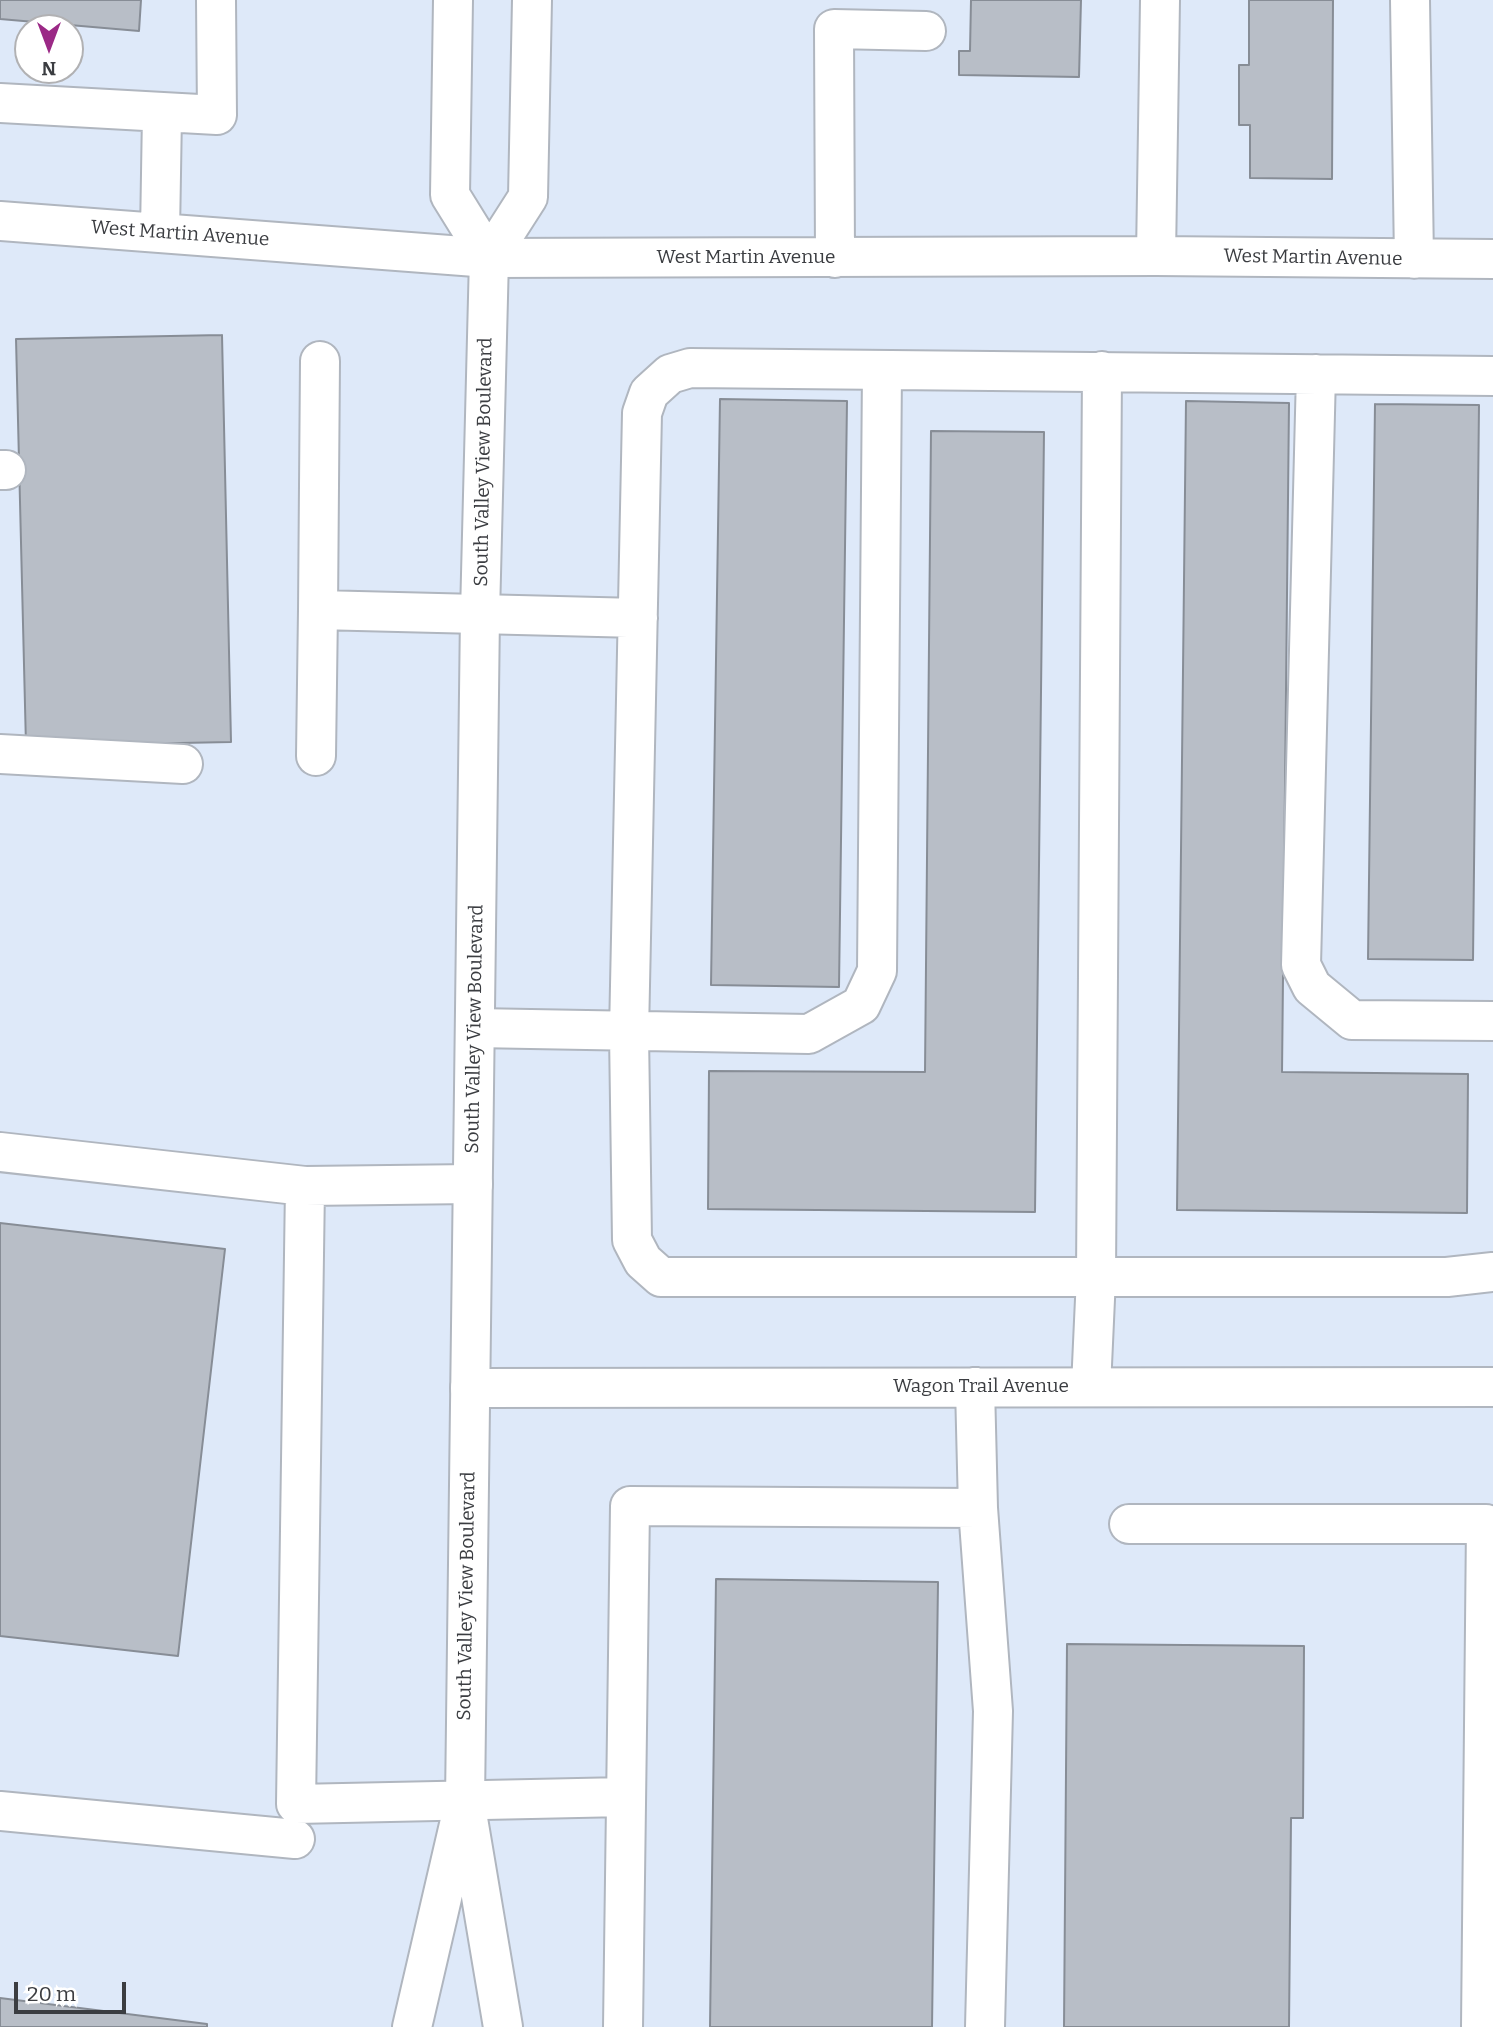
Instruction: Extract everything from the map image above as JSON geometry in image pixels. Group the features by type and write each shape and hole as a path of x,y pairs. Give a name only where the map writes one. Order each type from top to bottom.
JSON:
{"main road":[{"path":"0,103 217,115 216,0"},
{"path":"453,0 450,195 489,258 528,197 532,0"},
{"path":"1156,256 1160,0"},
{"path":"1410,0 1414,259"},
{"path":"835,258 834,29 926,31"},
{"path":"160,233 162,114"},
{"name":"West Martin Avenue","path":"0,221 489,258 1156,256 1493,259"},
{"name":"South Valley View Boulevard","path":"489,258 480,614 465,1801 503,2027"},
{"path":"316,757 320,361"},
{"path":"1493,376 690,368 670,374 649,393 642,412 629,1032 632,1240 643,1261 661,1277 1447,1277 1493,1272"},
{"path":"475,1028 809,1034 861,1005 877,971 882,370"},
{"path":"1091,1387 1096,1277 1102,371"},
{"path":"1316,374 1301,965 1312,987 1352,1020 1493,1021"},
{"path":"318,610 638,618"},
{"path":"0,754 183,764"},
{"path":"0,1152 305,1186 473,1184"},
{"path":"305,1186 296,1804 625,1797"},
{"path":"975,1387 978,1508 993,1711 985,2027"},
{"name":"Wagon Trail Avenue","path":"470,1388 1493,1387"},
{"path":"623,2027 630,1506 978,1508"},
{"path":"1129,1524 1486,1524 1487,1698 1481,2027"},
{"name":"South Valley View Boulevard","path":"412,2027 465,1801"},
{"path":"0,1811 295,1839"}],"shaded area":[{"path":"0,0 1493,0 1493,2027 0,2027"}],"building":[{"path":"0,0 141,0 139,31 84,26 84,14 14,14 14,20 0,19"},
{"path":"971,0 1081,0 1079,77 959,75 959,51 970,51"},
{"path":"1249,0 1333,0 1332,179 1250,178 1250,125 1239,125 1239,65 1249,65"},
{"path":"222,335 231,742 26,746 16,339"},
{"path":"720,399 847,401 839,987 711,985"},
{"path":"1186,401 1289,403 1282,1072 1468,1074 1467,1213 1177,1210"},
{"path":"1375,404 1479,405 1473,960 1368,959"},
{"path":"931,431 1044,432 1035,1212 708,1209 709,1071 925,1072"},
{"path":"0,1223 225,1249 178,1656 0,1636"},
{"path":"716,1579 938,1582 932,2027 710,2027"},
{"path":"1067,1644 1304,1646 1303,1818 1291,1818 1289,2027 1064,2027"},
{"path":"0,1998 207,2024 207,2027 0,2027"}]}
